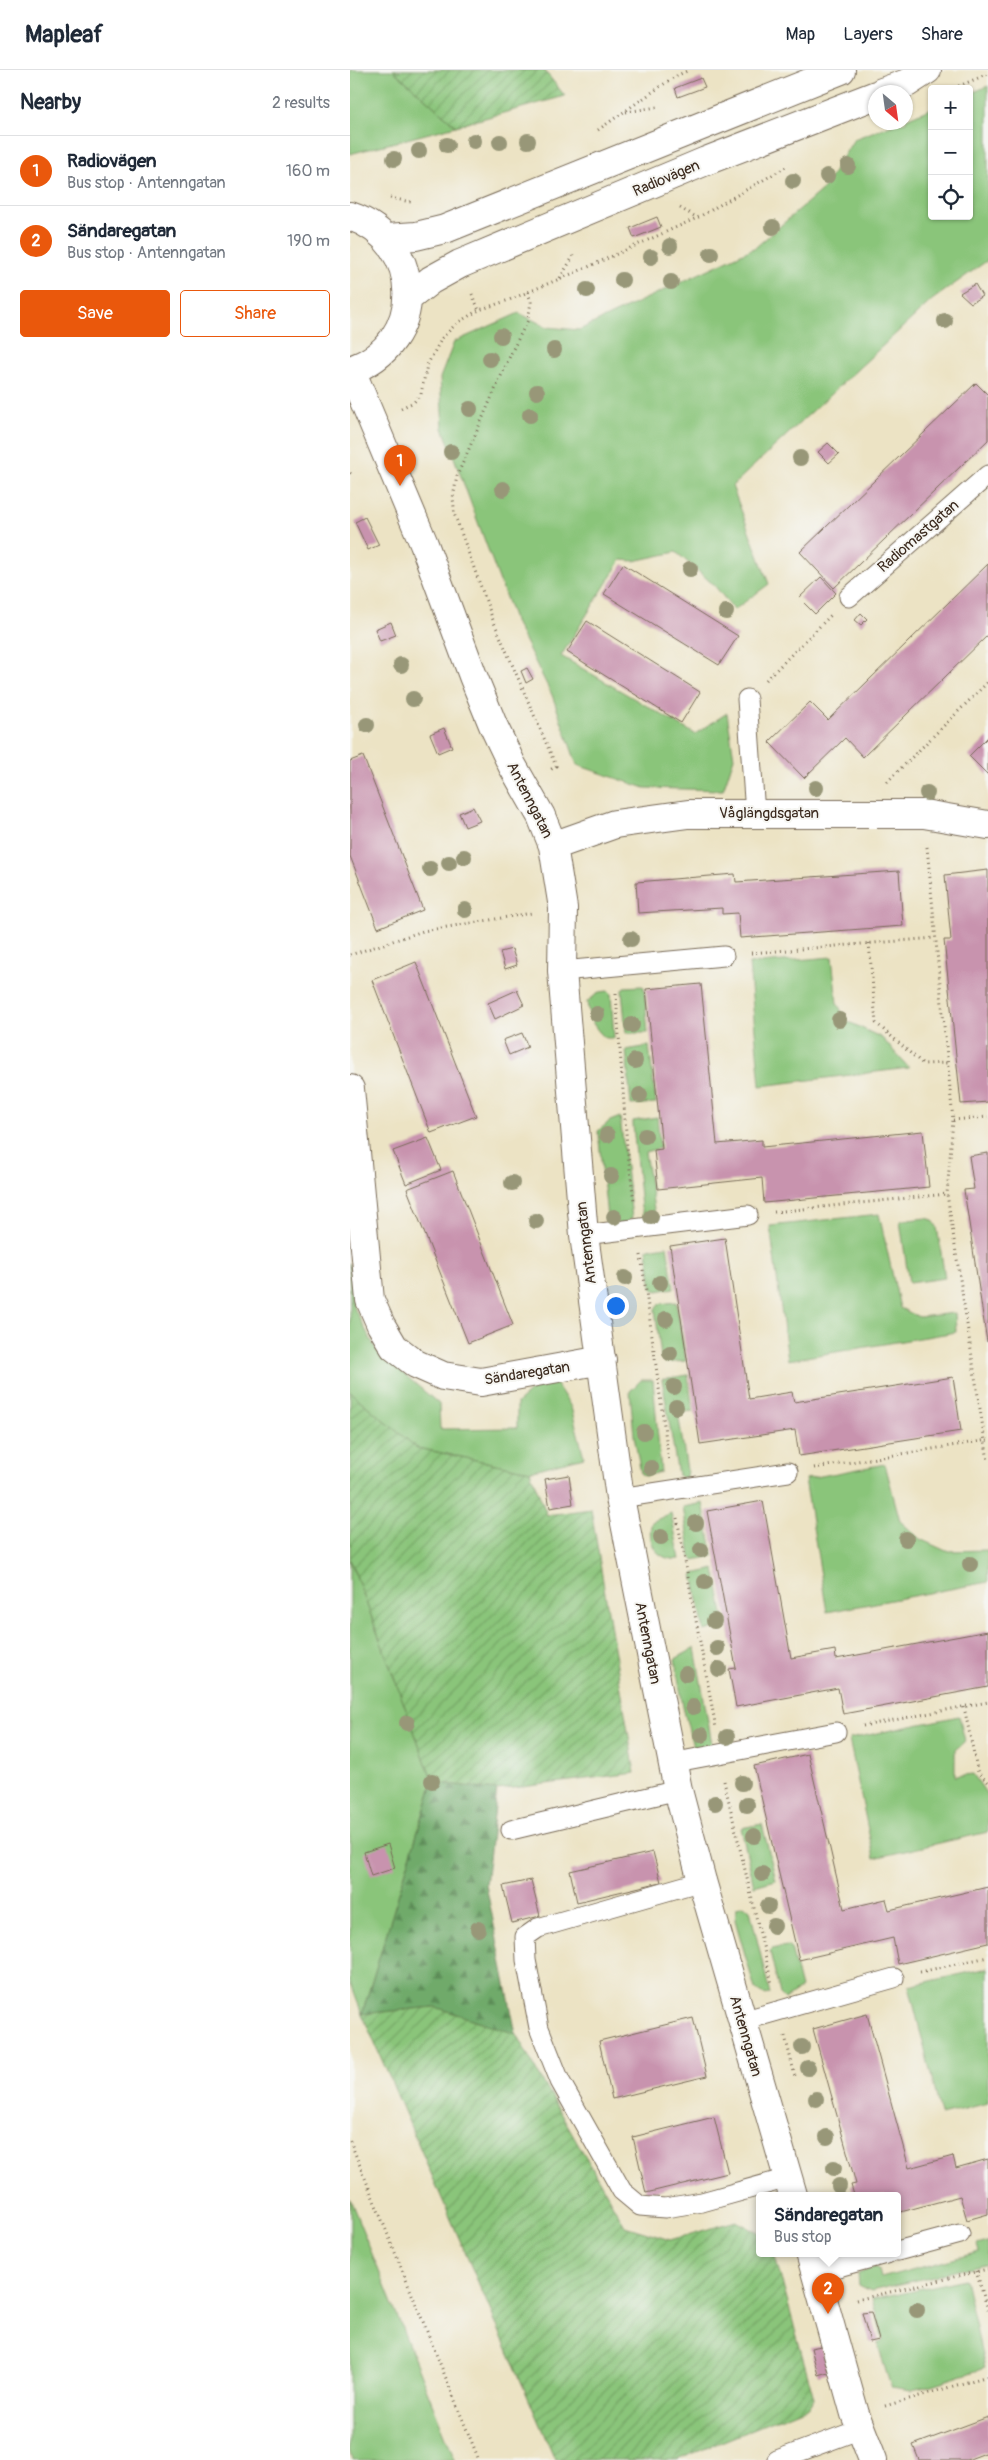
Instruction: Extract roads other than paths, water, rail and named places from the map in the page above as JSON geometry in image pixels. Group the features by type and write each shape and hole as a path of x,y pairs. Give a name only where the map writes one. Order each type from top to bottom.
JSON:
{"street":[{"path":"387,238 416,236 445,229 841,70"},
{"path":"901,85 928,70"},
{"name":"Radiovägen","path":"408,298 430,280 460,264 706,160 868,98"},
{"path":"350,216 371,225 387,238 406,271 408,298 403,320 395,337 376,357 351,370"},
{"name":"Antenngatan","path":"351,370 424,544 483,701 512,765 526,786 541,816 553,846 563,908 562,971 584,1235 620,1498 671,1763 702,1881 791,2186"},
{"name":"Våglängdsgatan","path":"553,846 615,824 688,814 924,814 988,825"},
{"name":"Sändaregatan","path":"350,1089 353,1157 370,1300 381,1325 394,1347 416,1364 443,1376 481,1382 602,1360"},
{"path":"813,2263 861,2429 873,2460"}],"lane":[{"name":"Radiomastgatan","path":"849,597 988,475"},
{"path":"747,699 755,814"},
{"path":"562,971 724,956"},
{"path":"584,1235 748,1215"},
{"path":"620,1498 788,1472"},
{"path":"671,1763 836,1732"},
{"path":"511,1830 678,1790"},
{"path":"702,1881 538,1928 525,1937 526,1960 539,2028 560,2081 622,2191 640,2206 665,2208 756,2192"},
{"path":"742,2021 894,1978"},
{"path":"758,2192 791,2186"},
{"path":"901,2250 960,2234"},
{"path":"813,2263 858,2257"},
{"path":"777,2460 861,2429"}],"place":[{"name":"Radiovägen","path":"400,486"},
{"name":"Sändaregatan","path":"828,2314"}]}
